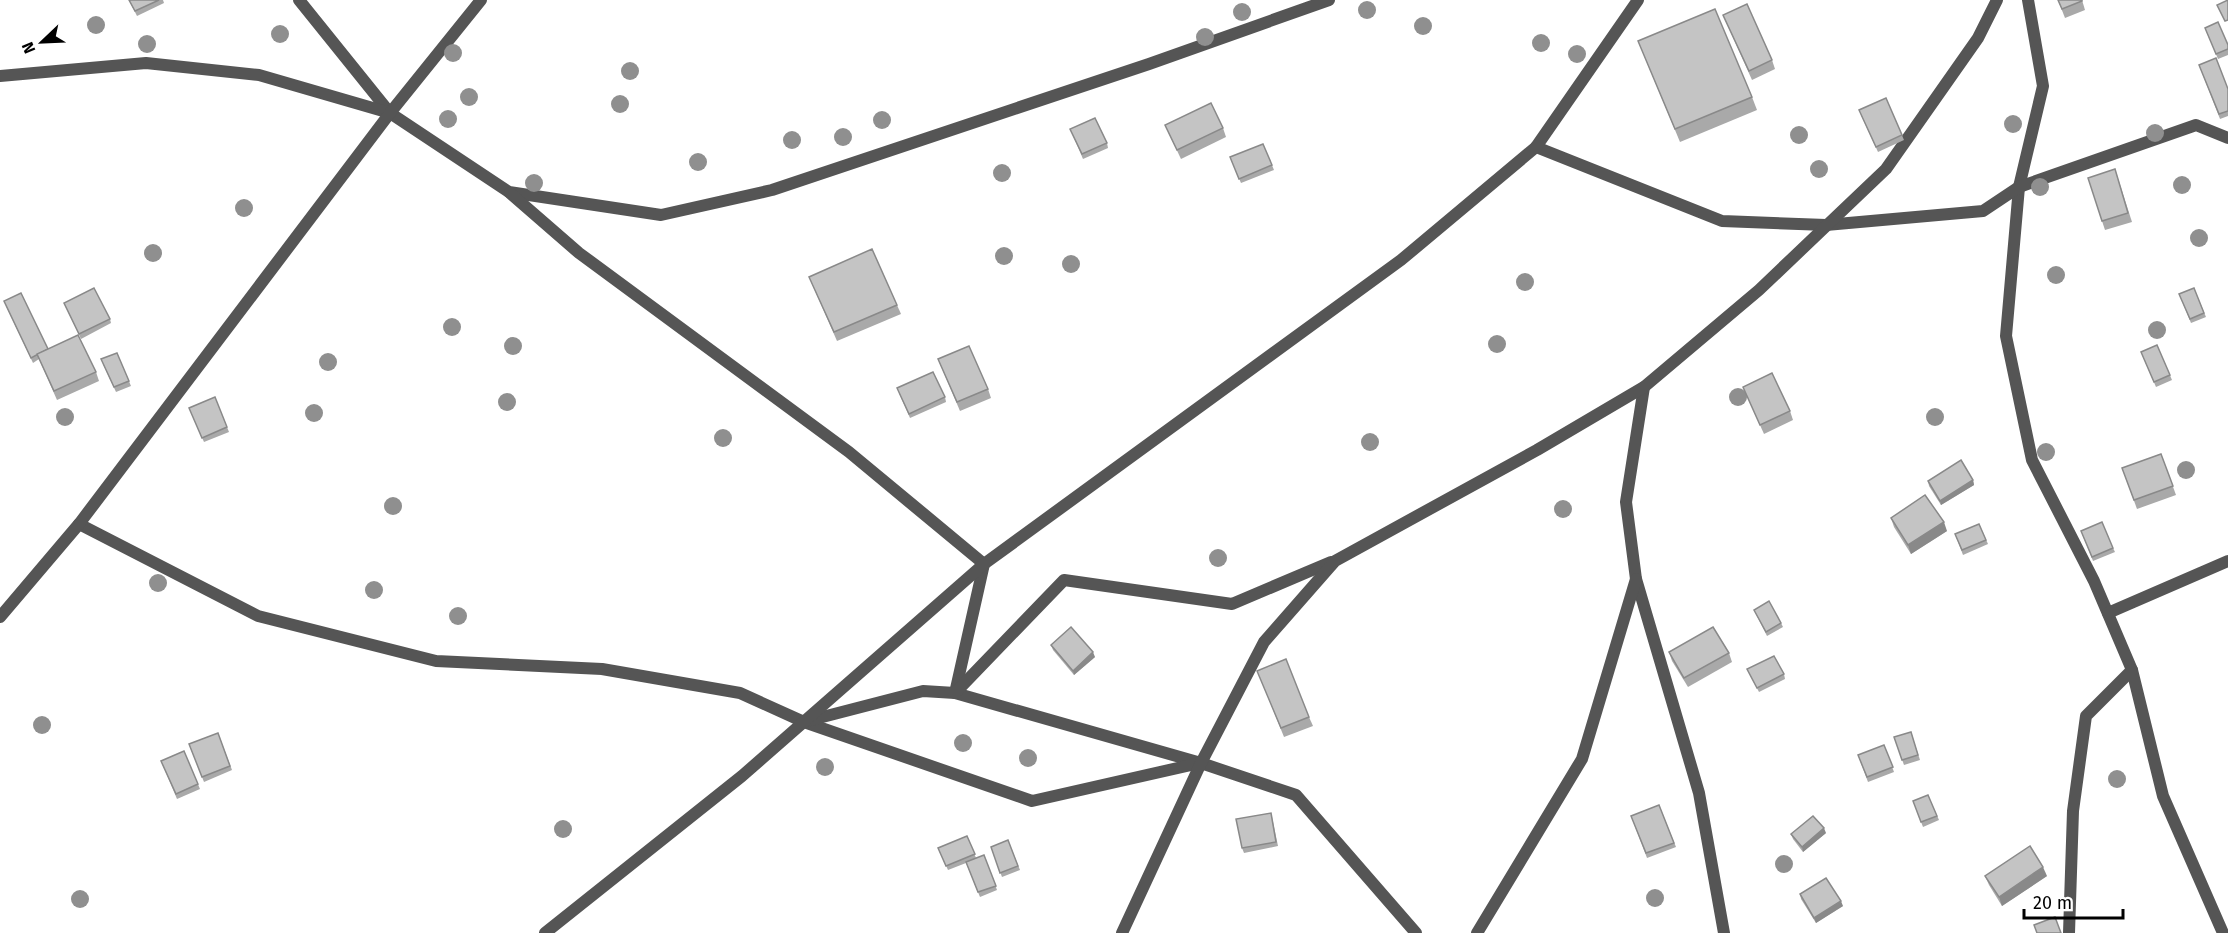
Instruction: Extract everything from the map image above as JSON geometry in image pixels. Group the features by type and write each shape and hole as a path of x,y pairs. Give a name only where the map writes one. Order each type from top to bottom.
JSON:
{"street":[{"path":"299,0 390,113"},
{"path":"0,617 79,524 390,113 481,0"},
{"path":"509,192 661,215 771,190 1149,64 1329,0"},
{"path":"545,933 742,776 984,564 1401,260 1536,147 1638,0"},
{"path":"955,693 1064,580 1232,604 1335,561 1537,450 1644,387 1758,290 1886,169 1978,38 1997,0"},
{"path":"2028,0 2043,87 2019,187 2006,336 2032,460 2094,580 2132,670 2163,796 2223,933"},
{"path":"0,76 146,63 259,75 390,113 509,192 579,253 849,452 984,564"},
{"path":"1536,147 1722,222 1827,225 1983,211 2019,187 2196,125 2228,138"},
{"path":"1644,387 1626,502 1636,579 1699,794 1724,933"},
{"path":"79,524 258,616 436,661 602,669 740,693 804,722 1032,801 1201,763"},
{"path":"1122,933 1201,763 1264,642 1335,561"},
{"path":"2108,613 2228,561"},
{"path":"955,693 984,564"},
{"path":"1477,933 1582,759 1636,579"},
{"path":"2069,933 2073,811 2086,716 2132,670"},
{"path":"804,722 923,691 955,693 1201,763 1296,795 1416,933"}],"building":[{"path":"129,0 159,0 135,11"},
{"path":"2058,0 2082,0 2082,1 2062,9"},
{"path":"2228,0 2228,20 2225,21 2217,5"},
{"path":"1747,4 1772,60 1749,71 1723,15"},
{"path":"1715,9 1752,97 1675,129 1638,41"},
{"path":"2218,22 2228,49 2216,54 2205,28"},
{"path":"2216,58 2228,89 2228,111 2219,114 2199,65"},
{"path":"1886,98 1902,135 1876,147 1859,110"},
{"path":"1211,103 1223,128 1177,150 1165,125"},
{"path":"1095,118 1107,143 1082,154 1070,129"},
{"path":"1263,144 1272,165 1239,179 1230,157"},
{"path":"2115,169 2128,213 2102,221 2088,178"},
{"path":"872,249 897,305 834,332 809,277"},
{"path":"94,288 110,319 79,334 64,303"},
{"path":"2194,288 2204,313 2190,319 2179,294"},
{"path":"21,293 48,349 31,358 4,301"},
{"path":"78,335 96,372 54,391 37,354"},
{"path":"2157,345 2170,375 2154,382 2141,352"},
{"path":"969,346 988,389 957,402 938,359"},
{"path":"117,353 129,381 114,387 101,359"},
{"path":"933,372 945,397 909,414 897,388"},
{"path":"1772,373 1790,411 1760,425 1743,387"},
{"path":"215,397 227,427 202,438 189,408"},
{"path":"2161,454 2173,486 2134,500 2122,468"},
{"path":"1961,460 1973,480 1940,501 1928,481"},
{"path":"1925,495 1944,522 1908,545 1891,518"},
{"path":"2102,522 2113,548 2092,557 2081,531"},
{"path":"1979,524 1986,540 1962,550 1955,534"},
{"path":"1769,601 1781,623 1766,632 1754,610"},
{"path":"1071,627 1093,652 1073,671 1051,645"},
{"path":"1713,627 1729,653 1684,678 1669,652"},
{"path":"1774,656 1784,674 1757,688 1747,669"},
{"path":"1286,659 1309,717 1281,728 1257,671"},
{"path":"1911,732 1918,755 1902,760 1894,737"},
{"path":"218,733 230,766 202,777 189,744"},
{"path":"1884,745 1893,767 1867,777 1858,755"},
{"path":"184,751 198,784 176,794 161,761"},
{"path":"1928,795 1937,816 1921,822 1913,801"},
{"path":"1659,805 1674,843 1646,853 1631,816"},
{"path":"1271,813 1276,842 1242,848 1236,819"},
{"path":"1813,816 1824,828 1802,847 1791,834"},
{"path":"967,836 975,854 946,866 938,848"},
{"path":"1008,840 1018,866 1000,873 991,847"},
{"path":"2030,846 2043,867 1999,897 1985,876"},
{"path":"984,855 996,886 978,892 966,862"},
{"path":"1826,878 1841,901 1814,918 1800,894"},
{"path":"2055,917 2061,933 2037,933 2034,925"}]}
